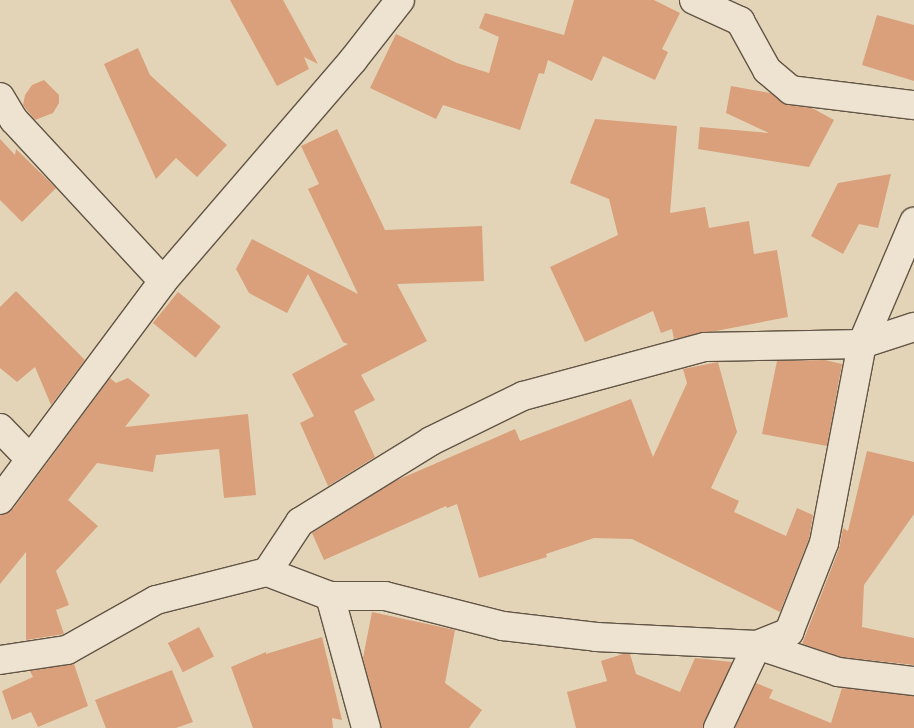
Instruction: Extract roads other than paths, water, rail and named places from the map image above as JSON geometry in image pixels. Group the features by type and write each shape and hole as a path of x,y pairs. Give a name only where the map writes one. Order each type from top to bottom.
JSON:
{"street":[{"path":"0,500 29,458 163,281 353,60 400,0"},
{"path":"694,0 740,21 766,70 791,90 914,105"},
{"path":"0,97 14,120 163,281"},
{"path":"718,728 757,645 789,632 824,543 862,344 914,222"},
{"path":"267,572 300,522 431,441 523,396 705,347 862,344 914,327"},
{"path":"0,428 29,458"},
{"path":"0,660 67,650 156,600 267,572 330,596 386,596 503,626 596,638 757,645 838,672 914,681"},
{"path":"330,596 366,728"}]}
